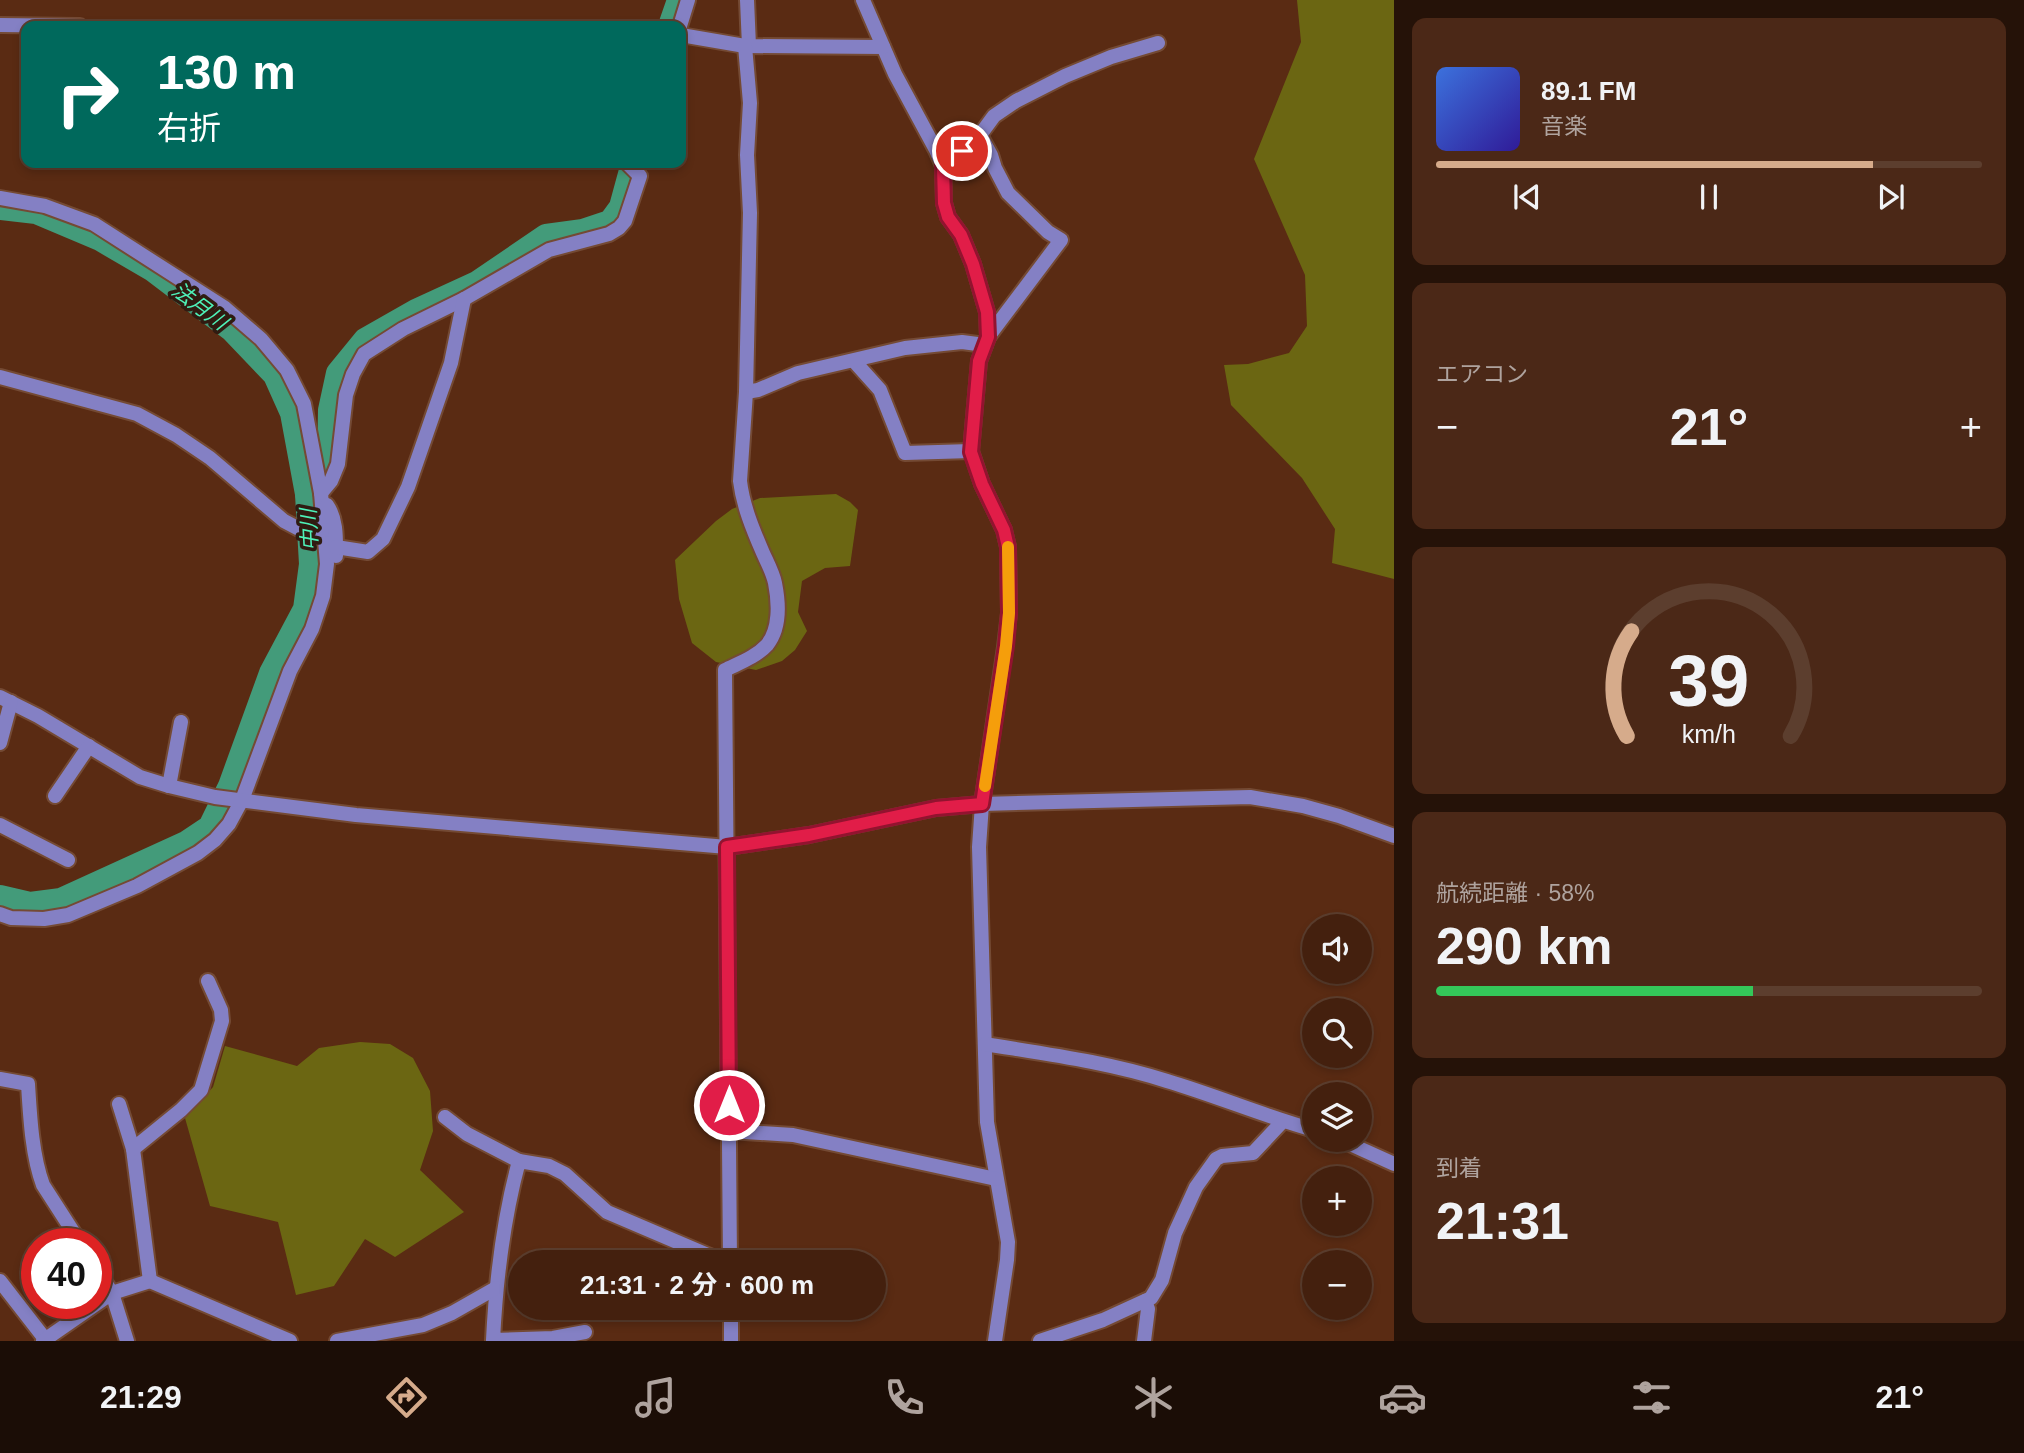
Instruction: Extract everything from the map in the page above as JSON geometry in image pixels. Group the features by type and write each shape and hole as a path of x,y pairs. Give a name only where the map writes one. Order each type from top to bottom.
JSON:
{"street":[{"path":"682,21 688,0"},
{"path":"730,1250 725,670 768,644 777,626 775,581 741,496 740,481 747,392 750,213 747,155 750,103 747,0"},
{"path":"863,0 883,47 943,166 944,203 948,217 961,235 973,264 987,312 987,341"},
{"path":"0,26 21,26"},
{"path":"686,36 747,46 883,47"},
{"path":"943,166 980,135 994,116 1016,101 1111,57 1158,43"},
{"path":"980,135 1008,193 1048,232 1061,240 987,341 979,361 971,452 982,484 1004,530 1008,547 1009,613 1006,646 982,804 979,847 987,1122 1005,1222 1007,1251 995,1341"},
{"path":"321,495 338,464 346,394 364,354 403,329 464,299 549,250 609,234 619,228 625,221 640,176 633,168"},
{"path":"0,198 45,206 94,223 225,308 261,339 287,370 304,404 321,495 315,531 327,564 323,596 312,629 290,671 229,824 198,853 137,886 68,915 44,919 4,919"},
{"path":"336,547 368,552 383,539 408,486 431,425 451,363 464,299"},
{"path":"747,392 798,373 905,348 987,341"},
{"path":"854,361 880,390 905,453 971,452"},
{"path":"0,377 137,414 176,435 210,458 284,521 315,531"},
{"path":"320,606 333,586 336,547 336,532 330,509 321,495"},
{"path":"0,743 5,700 140,777 215,797 356,815 727,847 809,835 936,808 982,804 1250,797 1303,806 1394,836"},
{"path":"169,786 181,722"},
{"path":"55,796 89,746"},
{"path":"0,825 68,860"},
{"path":"133,1149 201,1090 222,1021 221,1010 208,981"},
{"path":"985,1044 1076,1058 1167,1080 1302,1127"},
{"path":"0,1079 28,1084 30,1117 40,1175 43,1185 71,1228"},
{"path":"119,1104 133,1149 150,1281"},
{"path":"445,1117 467,1134 519,1161 549,1166 565,1174 607,1212 696,1250"},
{"path":"1040,1341 1104,1320 1152,1298 1162,1280 1175,1233 1196,1187 1216,1159 1253,1153 1283,1121"},
{"path":"729,1131 793,1135 996,1179"},
{"path":"1368,1152 1394,1164"},
{"path":"519,1161 506,1218 496,1288 493,1340 553,1338 585,1332"},
{"path":"0,1281 44,1340 74,1319"},
{"path":"127,1341 112,1293 150,1281 290,1341"},
{"path":"337,1341 424,1325 452,1313 496,1288"},
{"path":"1144,1301 1148,1309 1144,1341"},
{"path":"731,1320 732,1341"}],"shaded area":[{"path":"1297,0 1394,0 1394,579 1332,563 1335,529 1302,478 1231,405 1224,365 1248,364 1289,353 1307,326 1305,275 1254,159 1301,42"},
{"path":"836,494 858,510 850,566 825,568 802,581 798,612 807,631 795,650 782,661 756,670 716,662 692,643 679,599 675,560 732,509 760,498"},
{"path":"360,1042 390,1044 413,1058 430,1091 433,1131 420,1170 464,1212 395,1257 365,1239 334,1286 296,1295 278,1222 210,1206 185,1118 213,1087 225,1046 297,1066 319,1048"}],"waterway":[{"name":"中川","path":"672,21 679,0"},
{"name":"中川","path":"307,494 329,461 330,410 338,373 365,340 416,311 477,283 546,236 583,231 610,222 621,207 632,168"},
{"name":"中川","path":"0,208 36,212 100,239 153,270 232,330 275,375 292,413 307,494 311,564 305,609 271,673 230,786 210,827 186,843 61,900 30,904 0,897"}],"slow traffic":[{"path":"985,786 1006,646 1009,613 1008,547"}],"route":[{"path":"729,1105 727,847 809,835 936,808 982,804 1006,646 1009,613 1008,547 1004,530 982,484 971,452 979,361 988,337 987,312 973,264 961,235 948,217 944,203 943,166 962,151"}],"water label":[{"name":"法月川","path":"200,306"}]}
